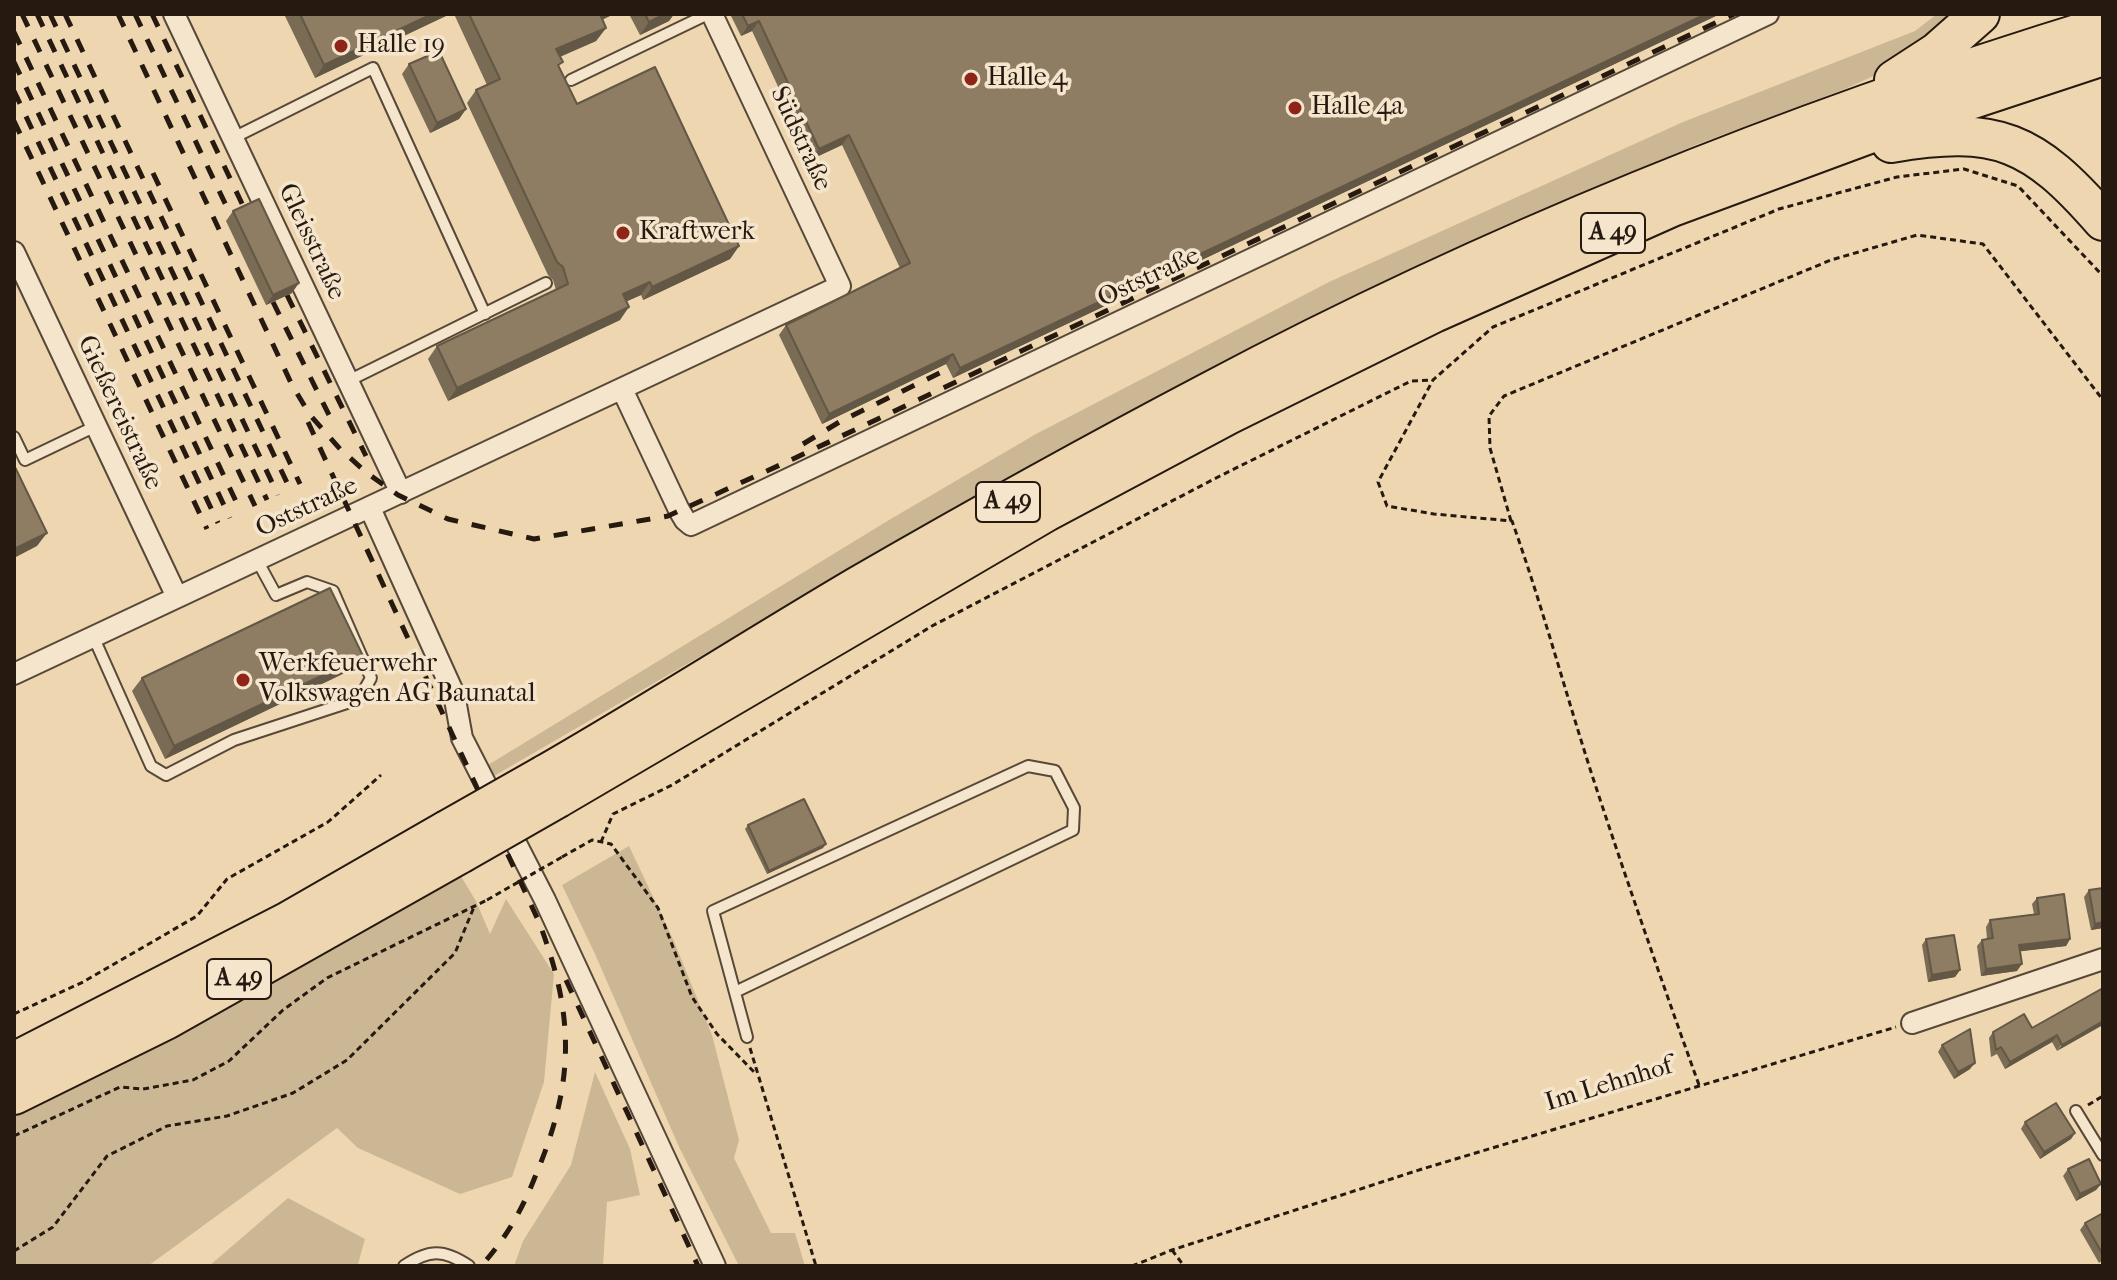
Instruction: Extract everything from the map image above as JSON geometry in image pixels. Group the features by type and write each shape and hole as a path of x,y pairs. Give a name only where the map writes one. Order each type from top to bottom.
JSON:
{"highway":[{"path":"1798,144 1937,52 1980,14"},
{"name":"A 49","path":"14,1095 166,1020 453,842 551,786 1046,512 1228,415 1434,313 1644,219 1798,144 2017,52 2103,26"},
{"name":"A 49","path":"1798,144 1888,127 2103,56"},
{"path":"1798,144 1929,138 2002,141 2033,154 2062,177 2103,221"},
{"name":"A 49","path":"14,1062 287,922 453,842"}],"street":[{"name":"Gleisstraße","path":"174,14 401,493"},
{"name":"Südstraße","path":"710,14 840,286"},
{"name":"Oststraße","path":"622,389 679,510 691,525 1768,14"},
{"name":"Gießereistraße","path":"14,252 177,597"},
{"name":"Oststraße","path":"14,674 840,286"},
{"path":"370,508 454,694 462,738 545,900 715,1266"},
{"path":"1912,1023 2103,959"}],"lane":[{"path":"571,80 710,14"},
{"path":"233,138 373,68 485,314"},
{"path":"348,381 546,283"},
{"path":"14,437 25,460 96,426"},
{"path":"93,636 151,766 166,775 234,740 359,699 371,678 333,591 307,582 276,595 257,560"},
{"path":"735,992 1073,830 1074,808 1055,771 1028,766 713,911 747,1037"},
{"path":"2076,1111 2103,1155"},
{"path":"404,1266 432,1252 452,1255 469,1266"}],"path":[{"path":"1512,521 1387,506 1378,482 1433,380 1493,327 1779,209 1867,185 1939,170 1964,169 2018,186 2103,276"},
{"path":"1699,1085 1645,934 1512,521 1490,448 1489,416 1504,396 1831,260 1917,235 1983,244 2103,400"},
{"path":"601,842 613,814 686,777 932,626 1218,477 1411,381 1433,380"},
{"path":"14,1014 83,982 197,916 227,879 328,822 381,775"},
{"path":"14,1136 120,1087 143,1089 193,1080 229,1061 283,1010 327,978 474,907 592,840 611,844 658,908 692,997 717,1034 756,1074"},
{"path":"14,1251 53,1227 107,1156 167,1126 227,1116 293,1093 347,1060 455,953 474,907"},
{"name":"Im Lehnhof","path":"1132,1266 1172,1250 1422,1169 1912,1023"},
{"path":"747,1037 816,1266"},
{"path":"1172,1250 1184,1266"}],"shaded area":[{"path":"1937,14 1969,14 1900,64 1845,89 1698,144 1519,220 1250,349 944,515 494,776 488,765 1036,434 1329,282 1683,122 1915,31"},
{"path":"629,846 673,939 712,1035 739,1140 734,1158 771,1233 795,1233 805,1266 739,1266 679,1147 562,885"},
{"path":"457,870 476,901 490,934 506,899 554,974 544,1082 512,1177 460,1194 358,1148 337,1128 148,1266 14,1266 14,1112 154,1048 307,954"},
{"path":"595,1072 630,1149 640,1195 607,1202 603,1266 514,1266 523,1241 571,1165"},
{"path":"288,1198 365,1239 358,1264 209,1266"}],"building":[{"name":"Halle 19","path":"300,14 432,14 324,65"},
{"name":"Kraftwerk","path":"469,14 600,14 606,28 556,49 563,62 558,65 577,104 655,67 739,246 652,287 650,282 623,294 629,307 457,388 437,346 568,284 563,267 557,262 476,90 500,79"},
{"path":"645,14 665,14 649,22"},
{"name":"Halle 4a","path":"742,14 1706,14 960,368 953,354 829,414 786,325 910,263 849,135 819,149 759,21 748,26"},
{"path":"439,51 466,109 437,123 409,64"},
{"path":"259,199 299,283 273,295 233,211"},
{"path":"14,465 47,533 14,549"},
{"name":"Werkfeuerwehr Volkswagen AG Baunatal","path":"330,588 363,656 174,746 142,678"},
{"path":"804,799 826,844 769,871 748,825"},
{"path":"2103,888 2103,922 2095,924 2089,890"},
{"path":"2064,894 2070,939 2019,945 2022,964 1986,969 1982,940 1993,938 1990,920 2039,914 2037,898"},
{"path":"1954,935 1960,970 1932,975 1926,939"},
{"path":"2103,988 2103,1021 2062,1045 2057,1035 2010,1062 2001,1047 1996,1050 1993,1032 2024,1014 2032,1028"},
{"path":"1970,1029 1975,1063 1958,1072 1942,1045"},
{"path":"2056,1103 2075,1133 2044,1152 2025,1122"},
{"path":"2089,1159 2101,1184 2080,1194 2068,1169"},
{"path":"2103,1213 2103,1255 2085,1223"}],"railway":[{"path":"22,14 255,506"},
{"path":"37,14 267,500"},
{"path":"50,14 278,495"},
{"path":"65,14 290,489"},
{"path":"118,14 292,385 310,415 340,449 398,495 448,519 534,539 668,516 1734,14"},
{"path":"135,14 232,218"},
{"path":"152,14 246,212"},
{"path":"14,32 241,512"},
{"path":"14,62 230,518"},
{"path":"14,91 218,523"},
{"path":"14,121 207,529"},
{"path":"153,173 300,484"},
{"path":"287,295 366,456"},
{"path":"273,302 332,421"},
{"path":"803,444 841,421 948,369"},
{"path":"308,422 539,922 559,989 566,1050 558,1110 524,1201 505,1235 481,1266"},
{"path":"566,980 698,1266"}],"place":[{"name":"Halle 19","path":"341,46"},
{"name":"Halle 4","path":"971,79"},
{"name":"Halle 4a","path":"1295,108"},
{"name":"Kraftwerk","path":"623,233"},
{"name":"Werkfeuerwehr Volkswagen AG Baunatal","path":"243,680"}]}
